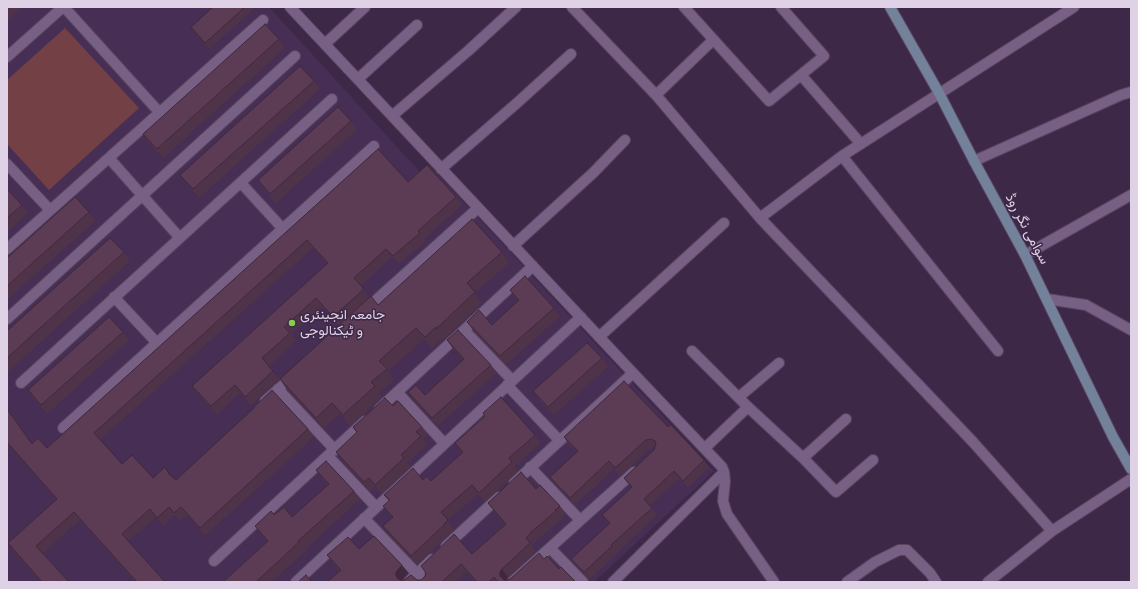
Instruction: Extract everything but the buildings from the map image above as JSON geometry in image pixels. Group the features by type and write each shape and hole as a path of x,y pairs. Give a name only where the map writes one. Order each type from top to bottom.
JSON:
{"street":[{"path":"7,57 63,7 160,113"},
{"path":"290,7 722,467 725,481 723,501 727,514 774,582"},
{"path":"325,44 365,7"},
{"path":"392,116 468,51 516,7"},
{"path":"572,7 656,94 760,218 974,442 1052,531"},
{"path":"684,7 769,101 824,56 780,7"},
{"path":"760,218 842,156 1074,7"},
{"name":"سوامی نگر روڈ","path":"892,8 1025,255 1113,438 1130,465"},
{"path":"7,249 263,20"},
{"path":"358,79 417,25"},
{"path":"656,94 713,40"},
{"path":"442,169 571,54"},
{"path":"7,319 295,56"},
{"path":"801,75 861,144"},
{"path":"974,161 1121,95 1131,92"},
{"path":"21,383 332,99"},
{"path":"514,246 593,173 625,140"},
{"path":"63,428 374,146"},
{"path":"842,156 998,351"},
{"path":"109,158 180,238"},
{"path":"7,164 11,174 50,210"},
{"path":"240,183 283,229"},
{"path":"1025,255 1131,195"},
{"path":"360,315 478,208"},
{"path":"599,337 724,223"},
{"path":"214,561 533,266"},
{"path":"114,297 157,343"},
{"path":"1047,299 1086,305 1131,330"},
{"path":"296,582 581,317"},
{"path":"464,330 559,440"},
{"path":"692,351 748,407 803,458 836,492 873,460"},
{"path":"739,397 779,363"},
{"path":"260,405 301,368"},
{"path":"408,582 559,440 633,373"},
{"path":"278,390 376,507"},
{"path":"396,392 444,443"},
{"path":"705,448 748,407"},
{"path":"803,458 846,419"},
{"path":"519,580 550,548 644,463"},
{"path":"530,467 580,520"},
{"path":"613,582 724,472"},
{"path":"988,582 1052,531 1131,479"},
{"path":"364,518 425,582"},
{"path":"550,548 583,582"},
{"path":"847,582 875,562 899,550 907,550 930,573 936,582"}],"shaded area":[{"name":"جامعہ انجینئری و ٹیکنالوجی","path":"7,7 269,7 421,173 430,166 714,471 594,582 7,582"},
{"path":"65,28 139,108 49,190 7,144 7,80"}],"place":[{"name":"جامعہ انجینئری و ٹیکنالوجی","path":"292,323"}]}
